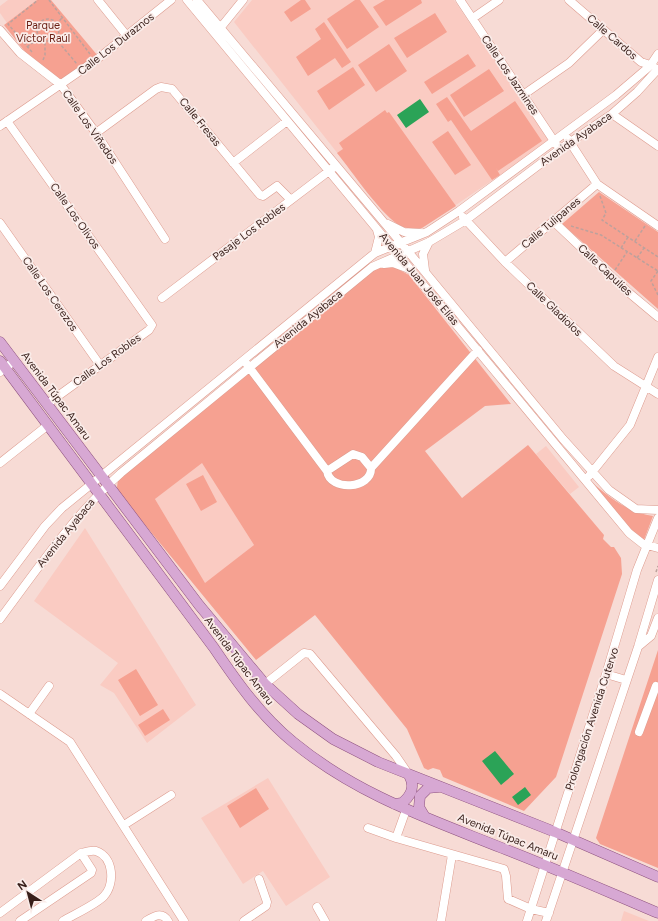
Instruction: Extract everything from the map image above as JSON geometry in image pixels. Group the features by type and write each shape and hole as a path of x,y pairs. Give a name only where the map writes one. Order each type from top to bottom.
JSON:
{"main road":[{"name":"Avenida Túpac Amaru","path":"0,342 199,605 265,684 298,714 333,739 378,762 556,832 658,877"},
{"name":"Avenida Túpac Amaru","path":"2,367 189,613 246,693 277,728 293,742 337,775 352,784 406,810 545,865 658,913"},
{"path":"189,613 199,605"},
{"path":"394,804 402,803 411,793 412,781 409,775"},
{"path":"425,817 419,807 420,796 428,788 439,787"}],"street":[{"path":"98,0 127,36"},
{"name":"Calle Los Duraznos","path":"4,123 96,60 171,0"},
{"name":"Avenida Juan José Elías","path":"187,0 217,31 336,165 558,433 593,473 609,490 625,503 636,509 658,510"},
{"name":"Avenida Juan José Elías","path":"196,0 217,31 287,121 629,533 647,546 658,548"},
{"path":"217,31 243,0"},
{"name":"Calle Los Jazmines","path":"460,0 560,149"},
{"path":"473,18 499,0"},
{"name":"Calle Cardos","path":"570,0 641,62 658,69"},
{"name":"Calle Los Viñedos","path":"0,30 20,53 61,85 96,133 165,239"},
{"path":"523,95 569,63 603,30"},
{"name":"Avenida Ayabaca","path":"0,586 3,575 62,508 243,359 375,253 427,232 459,211 616,96 650,66 658,54"},
{"name":"Avenida Ayabaca","path":"0,619 76,517 99,493 249,366 372,267 429,242 466,220 560,149 612,114 638,92 658,69"},
{"name":"Calle Fresas","path":"96,133 156,89 167,87 176,92 261,196 276,186 290,200"},
{"path":"612,114 658,146"},
{"path":"233,163 287,121"},
{"name":"Calle Los Olivos","path":"4,123 142,311"},
{"path":"564,133 597,184 658,226"},
{"name":"Pasaje Los Robles","path":"162,298 336,165"},
{"name":"Calle Tulipanes","path":"505,262 597,184"},
{"name":"Calle Gladiolos","path":"459,211 505,262 614,366 658,394"},
{"path":"382,220 404,232 427,232"},
{"name":"Calle Capulies","path":"554,221 628,292 658,317"},
{"name":"Calle Los Cerezos","path":"0,223 100,365"},
{"path":"373,224 379,237 375,253"},
{"path":"426,273 423,265 423,254 429,242"},
{"path":"372,267 393,263 405,267 413,273"},
{"name":"Calle Los Robles","path":"47,404 149,330 151,322 142,311"},
{"path":"371,468 478,350"},
{"path":"584,479 593,473 630,425 658,357"},
{"path":"243,359 327,471 328,476 334,483 346,486 362,482 368,479 371,474 371,468 362,458 353,454 327,471"},
{"path":"2,367 14,361"},
{"path":"0,464 48,426"},
{"name":"Prolongación Avenida Cutervo","path":"527,921 606,674 637,570 658,518"},
{"name":"Prolongación Avenida Cutervo","path":"548,917 572,839 638,647 658,580"},
{"path":"638,647 651,636 658,618"},
{"path":"265,684 304,653 310,654 396,756 409,775"},
{"path":"606,674 626,680"},
{"path":"639,732 657,685"},
{"path":"29,714 49,686"},
{"path":"0,694 70,742 184,921"},
{"path":"124,825 171,795"},
{"path":"396,838 406,810"},
{"path":"368,828 452,855 504,869 508,899 548,917"},
{"path":"0,913 81,853 96,852 108,860 111,869 111,878 104,896 64,921"},
{"path":"20,921 91,873 92,870 90,865 81,853"},
{"path":"441,921 452,855"},
{"path":"244,921 266,906 267,902 259,879"},
{"path":"317,907 325,921"},
{"path":"146,921 158,914 168,920 179,912"}],"path":[{"path":"38,0 8,24 27,47 42,61 45,54 45,41"},
{"path":"49,0 90,54 86,58"},
{"path":"56,24 63,18"},
{"path":"45,41 40,37 38,27 42,21 50,20 56,24 58,31 55,38"},
{"path":"27,47 40,37"},
{"path":"45,41 55,38"},
{"path":"55,38 77,64"},
{"path":"72,68 81,61"},
{"path":"605,196 599,192 606,213 602,220 658,256"},
{"path":"634,241 646,224"},
{"path":"568,226 601,235 658,271 651,281 658,295"},
{"path":"621,248 628,237"},
{"path":"637,258 645,248"},
{"path":"615,270 627,252"},
{"path":"610,266 619,275"}],"shaded area":[{"path":"8,0 37,0 7,23 0,13 0,6"},
{"path":"252,0 454,0 548,139 547,143 422,228 406,228 397,224 383,211 234,22"},
{"path":"420,99 429,112 406,128 397,115"},
{"path":"546,446 579,487 570,494 536,454"},
{"path":"202,462 254,545 205,584 155,499"},
{"path":"85,528 196,705 147,743 114,693 100,685 118,663 34,601"},
{"path":"495,751 514,774 501,785 482,761"},
{"path":"268,778 330,877 286,906 263,871 243,884 201,818"},
{"path":"525,787 531,795 518,805 512,797"},
{"path":"624,911 649,921 621,921"}],"green space":[{"name":"Parque Víctor Raúl","path":"37,0 51,0 98,56 62,84 26,53 4,25"},
{"path":"301,0 305,0 311,9 291,22 284,12"},
{"path":"355,0 360,0 379,27 347,49 327,19"},
{"path":"385,0 421,0 422,3 386,26 373,7"},
{"path":"435,13 447,32 407,58 394,38"},
{"path":"324,22 351,62 342,68 335,58 308,76 296,57 321,39 315,29"},
{"path":"389,44 407,71 376,92 358,65"},
{"path":"468,54 476,66 432,94 424,82"},
{"path":"353,67 365,85 329,110 317,91"},
{"path":"489,69 504,91 464,117 450,95"},
{"path":"447,97 471,131 515,101 542,141 498,171 496,168 500,175 492,180 451,120 448,122 436,104"},
{"path":"385,110 387,113 389,112 456,206 422,228 406,228 385,214 337,153 343,149 339,143"},
{"path":"448,131 471,165 455,175 432,142"},
{"path":"599,192 658,232 658,309 562,224"},
{"path":"394,267 409,275 511,404 485,406 425,451 462,498 528,445 604,535 603,539 611,547 614,547 621,558 622,574 556,777 524,811 443,777 440,770 433,768 428,770 424,768 407,729 315,615 256,660 118,492 118,480 375,269","holes":["202,463 254,545 205,583 155,499"]},
{"path":"203,475 217,502 201,511 186,484"},
{"path":"589,480 619,503 635,511 653,516 644,540 632,531"},
{"path":"658,650 658,868 600,844 596,838"},
{"path":"136,669 158,705 140,716 118,680"},
{"path":"163,709 170,720 145,736 138,725"},
{"path":"256,788 269,809 240,828 227,806"}]}
